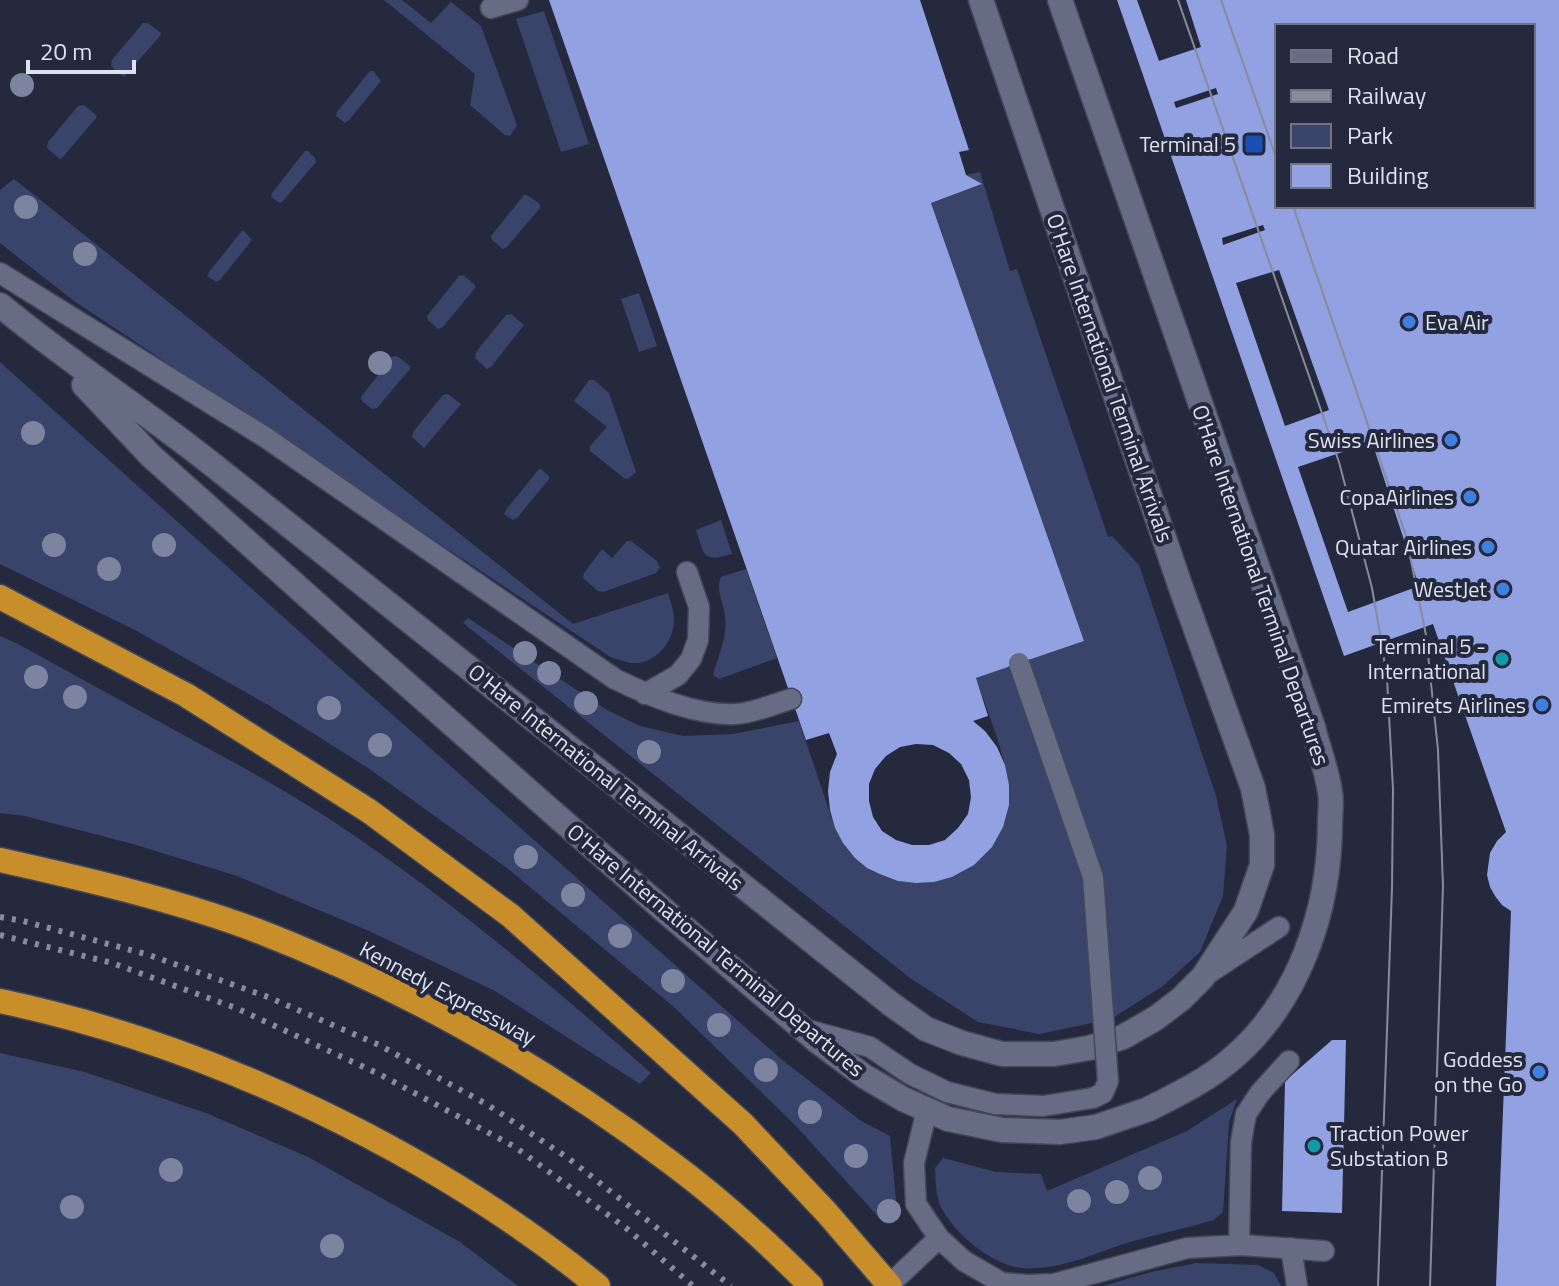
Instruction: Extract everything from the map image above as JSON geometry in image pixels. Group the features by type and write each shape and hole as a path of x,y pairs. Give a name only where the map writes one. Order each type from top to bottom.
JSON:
{"highway":[{"path":"0,597 186,695 369,811 511,916 743,1124 890,1286"},
{"name":"Kennedy Expressway","path":"0,860 126,890 255,930 326,959 418,1003 524,1062 671,1162 736,1216 811,1286"},
{"path":"0,1001 42,1010 134,1038 239,1076 289,1098 454,1184 536,1239 598,1286"}],"street":[{"name":"O'Hare International Terminal Arrivals","path":"44,342 202,456 879,995 926,1029 1002,1054 1054,1054 1089,1048 1123,1037 1156,1018 1203,977 1246,911 1262,865 1262,835 1253,788 1181,588 981,0"},
{"name":"O'Hare International Terminal Departures","path":"44,342 151,456 547,807 804,1029 864,1076 903,1099 948,1119 1002,1130 1060,1132 1104,1125 1149,1109 1187,1090 1228,1062 1262,1028 1290,987 1310,942 1323,899 1330,846 1330,792 1313,727 1060,0"},
{"path":"0,305 44,342"}],"lane":[{"path":"491,8 518,0"},
{"path":"0,273 265,437 615,679 645,694 710,713 740,714 791,699"},
{"path":"645,694 678,675 691,659 698,640 699,607 687,572"},
{"path":"804,1029 870,1047 910,1074 947,1092 995,1104 1043,1106 1093,1098 1103,1093 1108,1081 1093,877 1019,663"},
{"name":"O'Hare International Terminal Arrivals","path":"1203,977 1279,927"},
{"path":"1239,1245 1241,1142 1246,1114 1289,1061"},
{"path":"927,1110 914,1163 916,1204 939,1238 964,1261 1002,1283 1054,1284 1187,1248 1239,1245 1324,1251"},
{"path":"890,1286 939,1238"},
{"path":"1291,1248 1297,1286"}],"green space":[{"path":"384,0 402,0 431,23 451,2 481,26 517,125 510,136 470,105 475,74"},
{"path":"544,11 589,144 561,152 516,19"},
{"path":"143,23 148,23 161,33 160,36 124,77 111,66 112,60"},
{"path":"370,71 381,81 345,123 336,116 337,112"},
{"path":"84,105 97,116 60,159 47,148 48,142 78,106"},
{"path":"305,151 316,162 280,203 271,197 272,193"},
{"path":"980,172 1010,271 1017,269 1108,537 1112,536 1139,565 1216,796 1227,846 1223,896 1200,952 1163,986 1111,1019 1039,1034 978,1022 910,978 463,623 468,618 607,710 640,726 683,736 733,734 799,721 835,828 860,861 892,879 914,883 955,875 973,864 989,849 1001,830 1009,794 1004,761 976,678 1084,641 931,203 981,185 966,175"},
{"path":"14,179 573,624 668,593 674,618 671,635 662,650 640,663 612,658 74,301 0,243 0,190"},
{"path":"524,195 540,204 540,208 503,249 491,236"},
{"path":"242,231 252,240 216,282 207,276 209,272"},
{"path":"463,275 475,288 438,329 427,316"},
{"path":"639,293 657,346 639,352 621,299"},
{"path":"511,314 524,325 487,369 475,358 476,352 506,315"},
{"path":"393,356 397,356 410,369 377,408 372,409 361,397"},
{"path":"0,362 781,1059 861,1121 890,1136 899,1216 896,1220 891,1224 884,1223 795,1125 675,1008 507,868 368,768 270,706 135,630 0,564"},
{"path":"589,380 594,380 609,393 636,472 628,479 590,451 590,446 607,427 574,401"},
{"path":"448,394 461,404 424,448 412,437 413,432 443,395"},
{"path":"539,469 549,479 513,520 504,514 506,510"},
{"path":"721,520 732,554 710,557 704,552 696,530"},
{"path":"627,541 657,561 660,568 656,573 603,592 598,591 583,578 584,573 602,549 612,558"},
{"path":"746,569 777,658 719,679 713,675 726,624 719,582 721,577"},
{"path":"0,636 243,767 331,820 496,941 651,1073 640,1084 495,991 369,931 237,876 133,844 25,816 0,813"},
{"path":"0,1053 85,1072 206,1113 308,1157 460,1242 518,1286 0,1286"},
{"path":"1237,1099 1229,1122 1223,1212 1214,1220 1130,1242 1065,1264 1024,1268 1000,1262 977,1248 956,1229 940,1204 935,1168 943,1158 996,1172 1041,1174 1047,1191 1187,1131"},
{"path":"1196,1263 1258,1265 1274,1273 1281,1286 1103,1286 1151,1272"}],"building":[{"path":"549,0 920,0 969,150 959,152 966,175 982,184 931,203 1084,641 976,678 988,716 973,721 997,747 1005,765 1009,805 1003,827 992,847 974,865 952,877 934,882 898,881 867,868 855,858 835,828 830,810 830,772 837,754 829,733 806,740","holes":["933,745 961,764 969,780 971,797 968,814 945,840 929,845 912,845 882,831 873,817 869,784 875,769 886,756 900,747"]},
{"name":"Terminal 5 - International","path":"1117,0 1137,0 1159,61 1201,47 1186,0 1559,0 1559,1286 1496,1286 1511,911 1495,896 1487,875 1490,853 1506,832 1433,624 1344,656","holes":["1216,88 1218,94 1176,108 1174,102","1263,225 1265,230 1223,245 1222,238","1279,270 1329,410 1285,426 1236,283","1372,442 1419,586 1348,612 1298,467"]},
{"name":"Traction Power Substation B","path":"1332,1040 1346,1040 1342,1213 1282,1211 1285,1081"}],"tram line":[{"path":"1178,0 1339,462 1372,588 1387,678 1393,789 1392,888 1378,1286"},
{"path":"1221,0 1275,154"},
{"path":"1294,208 1406,536 1426,635 1438,750 1443,886 1430,1286"}],"railway":[{"path":"0,917 149,955 268,997 379,1045 488,1105 568,1158 731,1286"},
{"path":"0,935 112,963 236,1008 381,1075 515,1147 626,1228 693,1286"}],"place":[{"name":"Terminal 5","path":"1254,144"},
{"name":"Eva Air","path":"1409,322"},
{"name":"Swiss Airlines","path":"1451,440"},
{"name":"CopaAirlines","path":"1470,497"},
{"name":"Quatar Airlines","path":"1488,547"},
{"name":"WestJet","path":"1503,589"},
{"name":"Terminal 5 - International","path":"1502,659"},
{"name":"Emirets Airlines","path":"1542,705"},
{"name":"Goddess on the Go","path":"1539,1072"},
{"name":"Traction Power Substation B","path":"1314,1146"}]}
